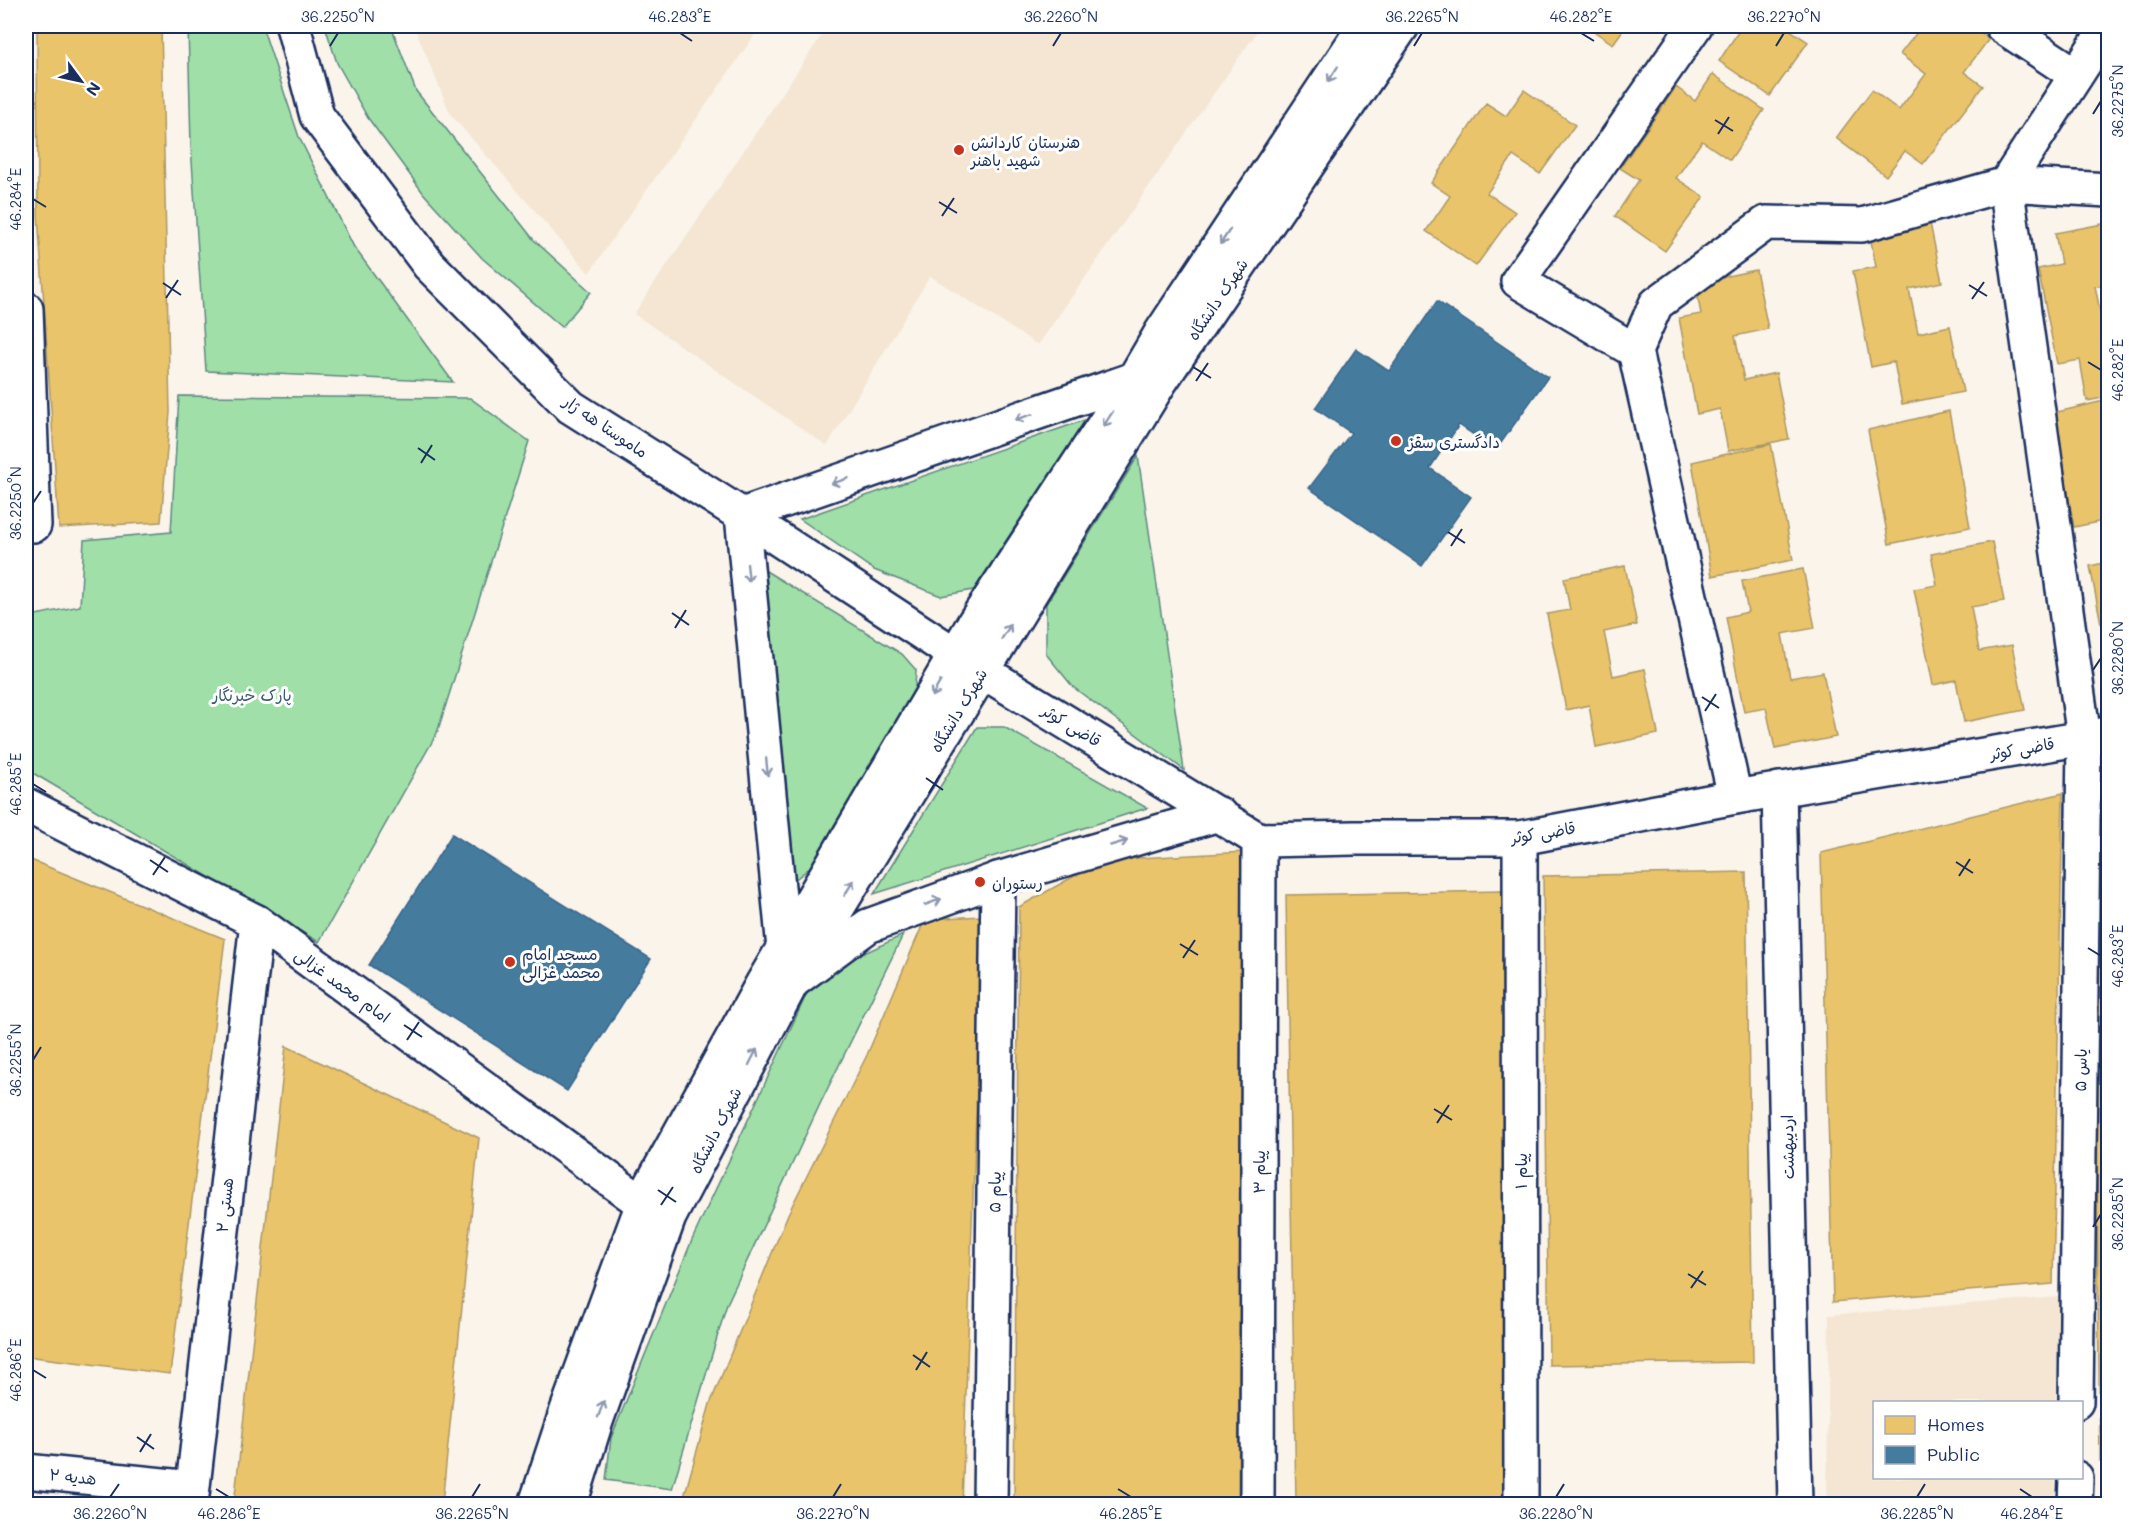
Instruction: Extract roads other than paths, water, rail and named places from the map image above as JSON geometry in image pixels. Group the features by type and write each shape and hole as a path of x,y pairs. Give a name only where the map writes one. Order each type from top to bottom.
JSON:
{"street":[{"name":"ماموستا هه ژار","path":"293,26 318,116 429,265 571,406 969,663"},
{"path":"1219,814 998,879 868,926 792,982 784,949 742,515 1147,381 1161,333 1365,26"},
{"name":"شهرک دانشگاه","path":"570,1504 586,1458 655,1213 792,982 969,663 1147,381 1402,26"},
{"path":"1635,351 1518,281 1695,26"},
{"path":"2002,26 2076,75"},
{"path":"2006,184 2108,26"},
{"path":"1735,796 1635,351 1656,304 1766,223 1862,225 2006,184 2109,190"},
{"name":"یاس ۵","path":"2006,184 2096,736 2076,1401"},
{"path":"26,309 34,525"},
{"path":"536,1504 565,1416 655,1213 764,981 969,663"},
{"name":"قاضی کوثر","path":"969,663 1259,840 1520,838 1735,796 2096,736"},
{"name":"اردیبهشت","path":"1779,789 1795,1504"},
{"name":"امام محمد غزالی","path":"26,805 257,922 655,1213"},
{"name":"پیام ۱","path":"1520,838 1521,1504"},
{"name":"پیام ۳","path":"1257,1504 1259,840"},
{"name":"پیام ۵","path":"990,1504 998,879"},
{"name":"هستی ۲","path":"191,1496 257,922"},
{"path":"586,1458 589,1504"},
{"name":"هدیه ۲","path":"26,1471 191,1496"},
{"path":"2075,1504 2076,1479"}],"place":[{"name":"هنرستان کاردانش شهید باهنر","path":"959,150"},
{"name":"دادگستری سقز","path":"1396,441"},
{"name":"رستوران","path":"980,882"},
{"name":"مسجد امام محمد غزالی","path":"510,962"}],"park label":[{"name":"پارک خبرنگار","path":"252,694"}]}
